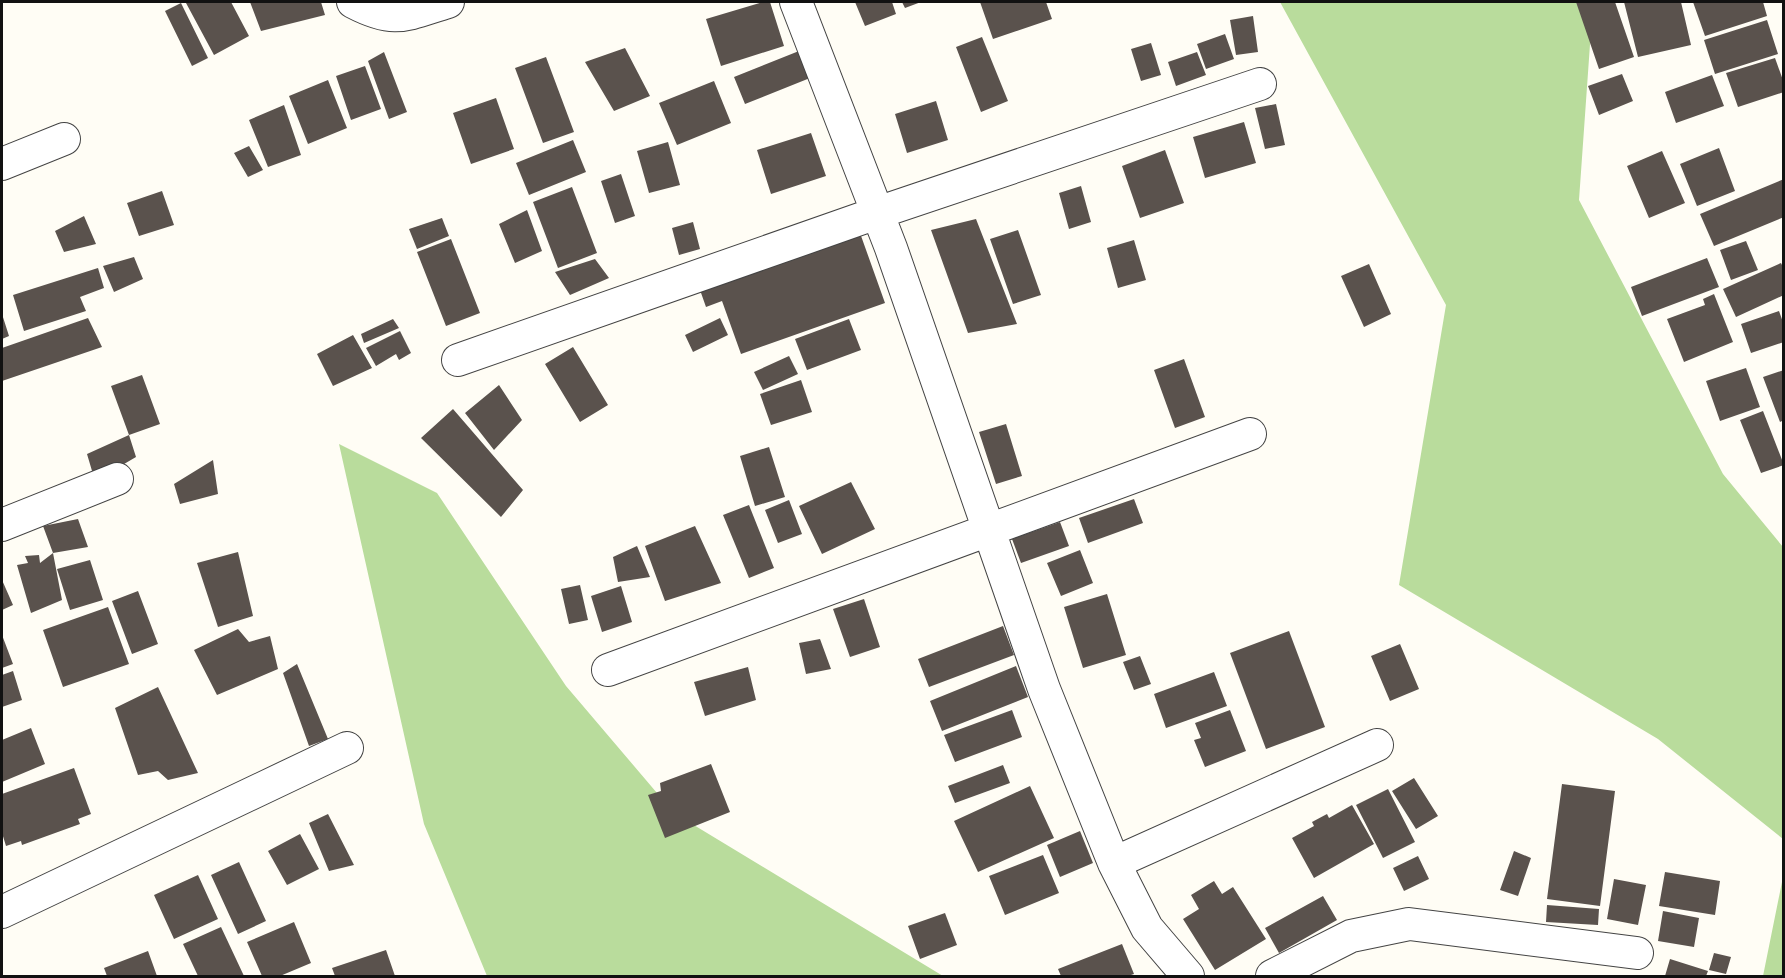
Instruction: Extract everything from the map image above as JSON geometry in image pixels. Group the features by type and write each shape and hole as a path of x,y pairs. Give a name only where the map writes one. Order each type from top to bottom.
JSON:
{"street":[{"path":"353,2 373,12 399,17 448,2"},
{"path":"796,2 877,213 1044,689 1114,863 1147,928 1188,976"},
{"path":"458,360 877,213 1260,84"},
{"path":"2,164 64,139"},
{"path":"608,670 1250,434"},
{"path":"2,525 117,479"},
{"path":"1114,863 1377,746"},
{"path":"2,912 347,748"},
{"path":"1272,976 1351,936 1410,924 1636,952"}],"green space":[{"path":"1280,2 1593,2 1579,200 1723,474 1783,547 1783,839 1658,739 1399,585 1446,305"},
{"path":"339,444 437,493 566,686 674,813 943,976 487,976 424,824"},
{"path":"1783,877 1783,976 1763,976"}],"building":[{"path":"231,2 249,36 214,55 186,3"},
{"path":"250,2 321,2 325,15 261,31"},
{"path":"770,2 784,46 721,66 706,19"},
{"path":"855,2 892,2 896,14 865,26"},
{"path":"902,2 921,2 905,8"},
{"path":"980,2 1046,2 1052,19 993,39"},
{"path":"1576,2 1615,2 1634,57 1599,69"},
{"path":"1624,2 1681,2 1691,45 1638,57"},
{"path":"1693,2 1763,2 1767,16 1705,36"},
{"path":"181,3 208,58 192,66 165,11"},
{"path":"1253,16 1258,52 1236,55 1230,20"},
{"path":"1767,20 1778,54 1715,74 1704,40"},
{"path":"1225,34 1234,59 1206,69 1197,44"},
{"path":"982,37 1008,101 981,112 956,47"},
{"path":"1151,43 1161,75 1141,81 1131,49"},
{"path":"625,48 650,96 614,111 585,62"},
{"path":"799,51 810,78 745,104 734,77"},
{"path":"384,52 407,112 389,119 368,61"},
{"path":"1197,52 1206,75 1176,86 1168,62"},
{"path":"546,57 574,132 543,143 515,68"},
{"path":"1775,58 1784,83 1784,92 1738,107 1726,73"},
{"path":"365,66 381,109 351,120 336,76"},
{"path":"1622,74 1633,101 1599,115 1588,86"},
{"path":"1712,75 1724,106 1676,123 1665,92"},
{"path":"328,80 347,128 308,144 289,96"},
{"path":"714,81 731,123 677,145 659,103"},
{"path":"496,98 514,149 471,164 453,113"},
{"path":"936,101 948,140 907,153 895,114"},
{"path":"1276,104 1285,145 1265,149 1255,108"},
{"path":"284,105 301,155 268,167 249,120"},
{"path":"1244,122 1256,163 1205,178 1193,137"},
{"path":"811,133 826,176 771,194 757,150"},
{"path":"573,140 586,172 529,195 516,163"},
{"path":"668,142 680,185 649,193 637,151"},
{"path":"249,146 263,170 248,177 234,153"},
{"path":"1719,148 1735,191 1697,206 1680,164"},
{"path":"1165,150 1184,203 1140,218 1122,166"},
{"path":"1662,151 1685,203 1649,218 1627,166"},
{"path":"621,174 635,216 615,223 601,181"},
{"path":"1784,179 1784,217 1714,246 1700,214"},
{"path":"1081,186 1091,222 1069,229 1059,193"},
{"path":"572,187 597,253 558,268 533,202"},
{"path":"162,191 174,225 139,236 127,203"},
{"path":"527,210 542,251 515,263 499,224"},
{"path":"84,216 96,244 64,252 55,231"},
{"path":"442,218 449,236 417,249 409,229"},
{"path":"976,219 1017,324 968,333 931,230"},
{"path":"693,222 700,249 679,255 672,228"},
{"path":"1018,230 1041,295 1013,304 990,239"},
{"path":"860,233 885,303 741,354 722,301 706,307 700,290"},
{"path":"451,239 480,313 446,326 417,252"},
{"path":"1134,240 1146,280 1118,288 1107,248"},
{"path":"1746,241 1758,270 1731,280 1720,250"},
{"path":"134,257 143,279 114,292 103,266"},
{"path":"1707,258 1719,287 1642,316 1631,287"},
{"path":"595,259 609,278 570,295 555,272"},
{"path":"1781,263 1784,269 1784,295 1736,317 1723,289"},
{"path":"1369,264 1391,314 1364,327 1341,276"},
{"path":"98,268 104,288 80,297 86,311 24,331 13,295"},
{"path":"1714,294 1733,342 1684,362 1667,319 1705,305 1703,299"},
{"path":"1779,311 1784,325 1784,342 1751,353 1741,324"},
{"path":"2,314 9,336 2,339"},
{"path":"88,318 102,347 2,381 2,348"},
{"path":"720,318 728,335 693,352 685,335"},
{"path":"393,319 399,328 364,343 361,334"},
{"path":"849,319 861,350 807,370 795,339"},
{"path":"400,331 411,353 399,360 396,354 376,366 366,348"},
{"path":"353,335 372,368 333,386 317,354"},
{"path":"573,347 608,405 580,422 545,364"},
{"path":"789,356 798,374 763,390 754,372"},
{"path":"1184,359 1205,417 1175,428 1154,370"},
{"path":"1746,368 1760,407 1720,421 1706,381"},
{"path":"1784,370 1784,420 1780,422 1763,377"},
{"path":"142,375 160,424 129,435 111,386"},
{"path":"801,380 812,412 771,425 760,394"},
{"path":"499,385 522,420 494,450 465,413"},
{"path":"453,409 523,490 501,517 421,438"},
{"path":"1763,411 1784,465 1761,473 1740,420"},
{"path":"1006,424 1022,476 996,484 979,432"},
{"path":"129,435 136,457 95,481 87,454"},
{"path":"769,447 785,497 755,506 740,456"},
{"path":"213,460 218,494 180,504 174,484"},
{"path":"851,482 875,529 822,554 799,506"},
{"path":"1134,499 1143,523 1088,543 1079,518"},
{"path":"789,500 802,534 778,543 765,510"},
{"path":"749,505 774,568 749,578 723,515"},
{"path":"78,519 88,547 53,553 43,526"},
{"path":"1060,522 1069,546 1021,563 1012,539"},
{"path":"695,526 721,583 665,601 645,546"},
{"path":"637,546 650,577 618,582 613,557"},
{"path":"1080,550 1093,583 1061,596 1047,563"},
{"path":"238,552 253,616 218,627 197,563"},
{"path":"53,553 62,600 31,613 17,565 28,563 25,556 39,555 40,563"},
{"path":"90,560 103,600 70,610 57,569"},
{"path":"2,580 13,605 2,610"},
{"path":"580,585 588,620 569,624 561,589"},
{"path":"621,586 632,622 602,632 591,596"},
{"path":"138,591 158,644 132,654 112,601"},
{"path":"1107,594 1126,655 1083,668 1064,607"},
{"path":"864,599 880,647 850,657 833,609"},
{"path":"108,607 129,664 63,687 43,630"},
{"path":"1003,626 1014,655 929,687 918,659"},
{"path":"238,629 249,642 270,636 278,669 217,695 194,650"},
{"path":"1289,631 1325,727 1266,749 1230,653"},
{"path":"2,635 13,664 2,668"},
{"path":"820,639 831,669 806,674 799,643"},
{"path":"1400,644 1419,689 1390,701 1371,656"},
{"path":"1140,656 1151,684 1134,690 1123,662"},
{"path":"297,664 328,739 309,746 283,673"},
{"path":"1016,666 1028,697 942,731 930,701"},
{"path":"748,667 756,700 705,716 694,682"},
{"path":"13,671 22,700 2,707 2,675"},
{"path":"1214,672 1227,706 1166,728 1154,694"},
{"path":"158,687 198,773 168,780 158,771 138,775 115,708"},
{"path":"1012,710 1022,737 955,762 944,735"},
{"path":"1230,710 1246,751 1205,767 1194,740 1201,738 1195,723"},
{"path":"31,728 45,764 2,782 2,740"},
{"path":"711,764 730,812 665,838 648,795 661,791 660,783"},
{"path":"1003,765 1010,783 955,803 948,786"},
{"path":"74,768 91,814 78,819 80,824 22,845 21,841 6,846 2,833 2,794"},
{"path":"1414,778 1438,816 1416,829 1392,791"},
{"path":"1562,784 1615,791 1600,906 1547,899"},
{"path":"1030,786 1054,838 978,872 954,821"},
{"path":"1388,789 1415,842 1383,858 1356,805"},
{"path":"1352,805 1374,844 1314,878 1292,838 1314,826 1312,822 1327,814 1329,818"},
{"path":"328,814 354,865 329,871 309,823"},
{"path":"1080,831 1093,863 1060,877 1047,845"},
{"path":"300,834 319,869 287,885 268,851"},
{"path":"1514,851 1531,858 1518,896 1500,890"},
{"path":"1043,855 1059,893 1005,915 989,876"},
{"path":"1418,856 1429,879 1404,891 1393,868"},
{"path":"239,862 266,921 238,934 211,875"},
{"path":"1665,872 1720,881 1715,915 1659,906"},
{"path":"198,875 218,919 174,939 154,895"},
{"path":"1614,879 1646,885 1638,925 1607,919"},
{"path":"1214,881 1222,894 1233,887 1266,939 1215,970 1183,919 1199,909 1191,895"},
{"path":"1323,896 1337,920 1279,953 1265,928"},
{"path":"1547,905 1599,909 1598,925 1546,922"},
{"path":"1663,911 1699,918 1694,947 1658,941"},
{"path":"945,913 957,945 920,959 908,926"},
{"path":"294,922 311,963 280,976 262,976 247,942"},
{"path":"221,927 244,976 198,976 183,944"},
{"path":"1122,944 1134,974 1128,976 1061,976 1058,969"},
{"path":"386,950 395,976 335,976 332,968"},
{"path":"148,951 157,976 107,976 104,968"},
{"path":"1714,953 1731,957 1726,974 1709,970"},
{"path":"1670,959 1708,971 1706,976 1665,976"}]}
